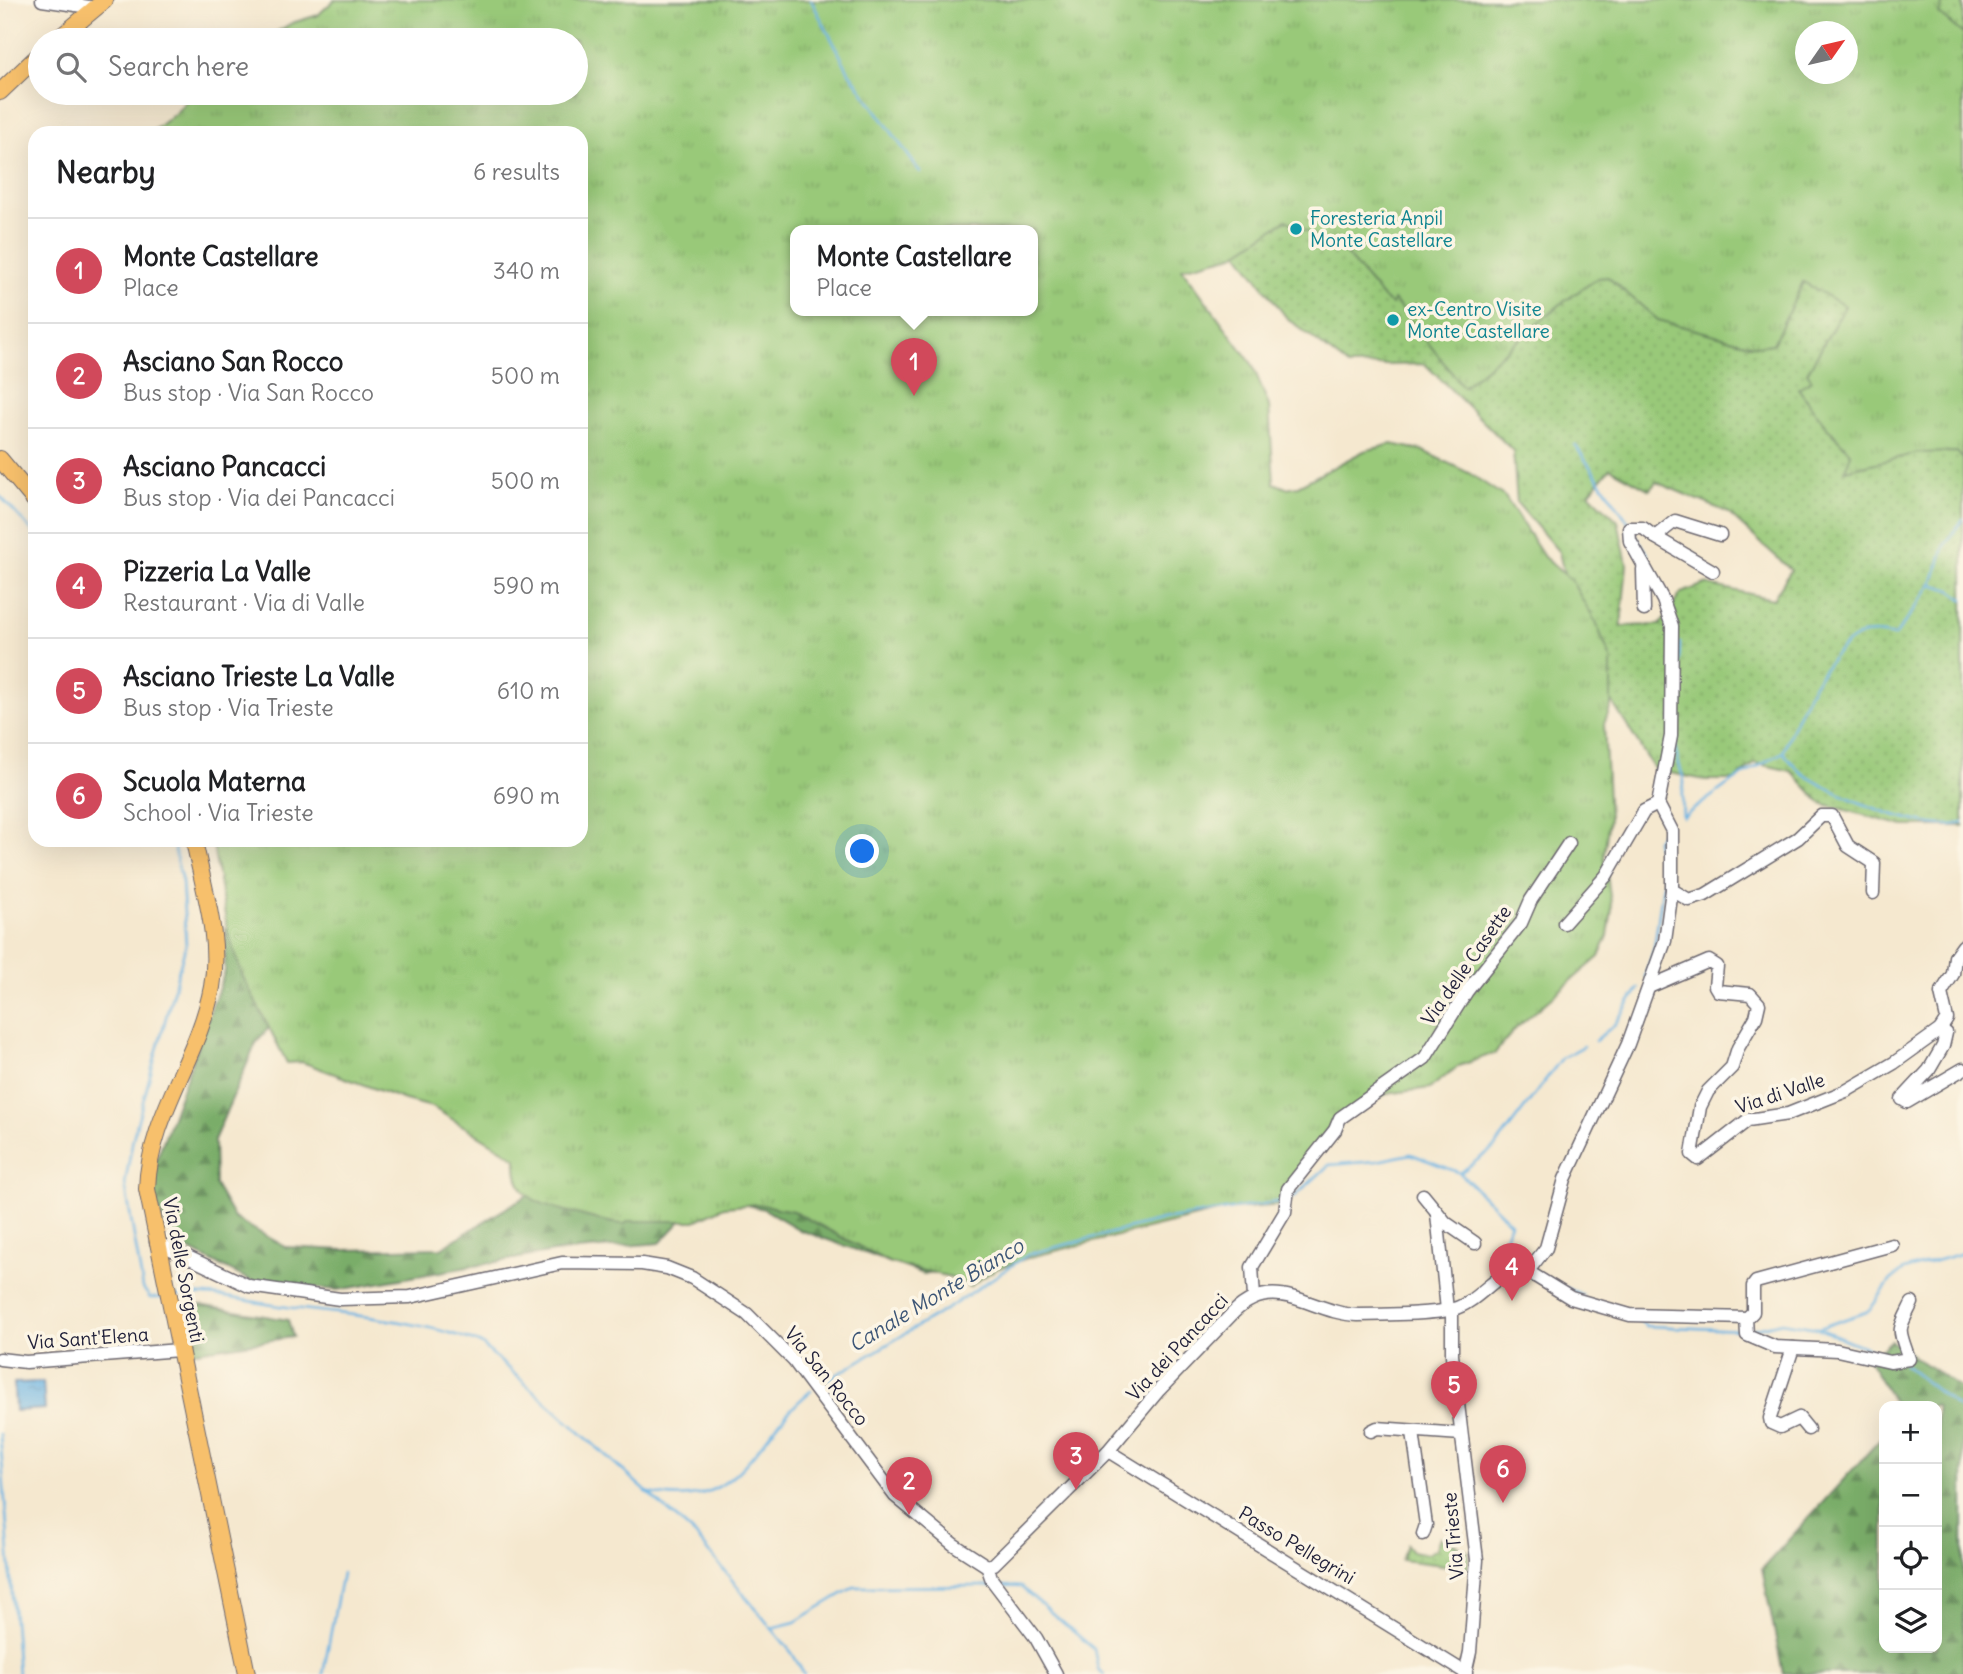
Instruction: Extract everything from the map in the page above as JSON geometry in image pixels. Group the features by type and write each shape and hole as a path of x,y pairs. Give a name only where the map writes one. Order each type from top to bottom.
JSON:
{"main road":[{"path":"71,28 100,4"},
{"path":"0,92 28,65"},
{"path":"0,459 28,493"},
{"name":"Via delle Sorgenti","path":"195,847 215,946 214,969 204,1015 157,1132 150,1158 147,1189 247,1674"}],"street":[{"path":"42,0 100,4"},
{"path":"1655,537 1675,521 1720,535"},
{"path":"1531,1268 1547,1245 1565,1179 1578,1146 1628,1044 1651,986 1665,941 1672,890 1672,831 1658,804 1671,736 1673,648 1667,608 1643,569 1630,541 1629,528 1643,528 1713,571"},
{"path":"1643,569 1644,610"},
{"path":"1564,923 1606,876 1644,811 1658,804"},
{"path":"1672,890 1689,900 1705,895 1798,838 1821,816 1832,816 1853,853 1874,863 1873,893"},
{"name":"Via delle Casette","path":"1254,1297 1252,1267 1286,1201 1335,1130 1340,1118 1425,1058 1467,991 1521,923 1531,900 1569,843"},
{"path":"1963,946 1955,957 1953,974 1941,993 1947,1019 1940,1030 1946,1033 1943,1046 1922,1081 1903,1097 1907,1102 1963,1069"},
{"name":"Via di Valle","path":"1651,986 1709,961 1717,966 1715,986 1718,991 1750,995 1759,1004 1756,1017 1738,1048 1732,1067 1707,1091 1700,1107 1692,1154 1698,1159 1748,1120 1788,1114 1846,1091 1894,1063 1940,1030"},
{"path":"1423,1195 1437,1214 1475,1243"},
{"name":"Via Trieste","path":"1437,1214 1450,1310 1451,1345 1477,1573 1465,1673"},
{"name":"Via San Rocco","path":"156,1242 248,1286 340,1299 410,1297 562,1263 616,1262 660,1266 697,1281 736,1306 765,1330 820,1392 890,1492 953,1544 987,1566"},
{"path":"1746,1325 1753,1312 1753,1286 1756,1282 1892,1245"},
{"path":"1450,1310 1516,1269 1531,1268 1566,1296 1636,1315 1746,1325 1765,1344 1857,1353 1890,1362 1909,1359 1899,1325 1912,1303"},
{"name":"Via dei Pancacci","path":"987,1566 995,1564 1024,1536 1108,1451 1183,1364 1237,1309 1254,1297 1278,1294 1353,1314 1450,1310"},
{"path":"1793,1348 1770,1423 1780,1427 1799,1418 1808,1429"},
{"name":"Via Sant'Elena","path":"0,1359 26,1363 179,1350"},
{"path":"1371,1431 1377,1428 1461,1434"},
{"path":"1413,1432 1426,1525 1423,1534"},
{"name":"Passo Pellegrini","path":"1108,1451 1369,1610 1465,1673"},
{"path":"987,1566 995,1586 1036,1638 1056,1674"}],"green space":[{"path":"334,0 1944,0 1939,14 1963,34 1963,459 1957,452 1919,453 1845,470 1851,454 1798,388 1812,380 1807,373 1845,306 1803,282 1773,344 1757,346 1658,320 1608,277 1598,278 1562,303 1463,387 1394,300 1392,305 1384,299 1345,253 1286,220 1234,255 1182,268 1252,364 1269,406 1274,483 1286,488 1298,486 1364,451 1392,444 1421,450 1469,473 1505,497 1544,557 1571,580 1596,623 1611,659 1611,706 1604,724 1609,819 1604,855 1612,909 1608,936 1599,957 1514,1030 1495,1053 1459,1066 1430,1088 1386,1094 1330,1127 1283,1205 1229,1209 1030,1257 996,1269 969,1287 959,1279 890,1263 793,1211 758,1204 724,1207 695,1221 628,1221 625,1224 587,1217 536,1201 523,1190 516,1171 516,1158 432,1107 405,1100 302,1062 287,1063 243,977 228,933 213,847 588,847 588,126 159,126 183,105 588,105 588,28 283,28 318,15"},
{"path":"782,0 1963,0 1963,826 1903,826 1821,803 1791,771 1755,763 1735,780 1705,780 1655,770 1583,656 1559,552 1517,503 1513,451 1425,364 1348,366 1286,317 1208,212 910,225 790,225 790,311 588,221 588,210","holes":["1610,468 1650,490 1656,482 1727,512 1791,570 1773,599 1705,584 1681,593 1660,625 1621,626 1627,564 1618,521 1589,493"]},
{"path":"802,316 808,316 932,374"},
{"path":"246,922 294,997 256,1043 214,1140 215,1185 234,1218 286,1247 343,1250 441,1248 539,1188 608,1052 1045,1244 924,1274 800,1230 764,1209 721,1199 685,1217 660,1243 553,1252 338,1290 253,1282 187,1249 166,1226 155,1202 156,1161 225,971 226,928"},
{"path":"193,1304 288,1320 293,1337 190,1352 180,1306"},
{"path":"1891,1341 1963,1390 1963,1674 1783,1674 1762,1569 1879,1440 1879,1653 1942,1653 1942,1401 1893,1401 1869,1361"},
{"path":"1440,1537 1468,1551 1468,1568 1401,1560 1407,1545 1412,1551 1427,1554 1436,1549"}],"water":[{"path":"43,1382 45,1409 15,1411 14,1383"}],"waterway":[{"path":"811,0 849,72 920,172"},
{"path":"1575,445 1629,523"},
{"path":"0,496 28,526"},
{"path":"1783,752 1803,705 1832,658 1861,635 1876,633 1895,636 1932,584 1945,545 1963,519"},
{"path":"1635,535 1647,553 1648,562"},
{"path":"1932,584 1951,590 1963,599"},
{"path":"1678,689 1680,643"},
{"path":"1675,744 1684,783 1683,817"},
{"path":"1783,752 1805,775 1859,802 1927,823 1963,823"},
{"path":"1683,817 1730,783 1783,752"},
{"path":"1645,977 1654,949 1664,878 1656,840 1663,831"},
{"path":"163,1298 150,1298 143,1288 125,1184 133,1138 186,944 182,882 174,847"},
{"path":"1595,1041 1615,1024 1639,988"},
{"path":"1460,1173 1495,1147 1562,1058 1584,1046"},
{"name":"Canale Monte Bianco","path":"1293,1198 1329,1165 1377,1161 1411,1154 1460,1173 1511,1223 1502,1243 1508,1257 1517,1264"},
{"name":"Canale Monte Bianco","path":"816,1387 950,1307 1029,1254 1162,1220 1283,1201"},
{"path":"1819,1328 1869,1311 1891,1280 1904,1270 1963,1253"},
{"name":"Canale Monte Bianco","path":"1566,1288 1583,1295"},
{"path":"176,1296 215,1296 408,1323 481,1344 695,1535 792,1653 804,1674"},
{"name":"Canale Monte Bianco","path":"1639,1320 1646,1326 1742,1330"},
{"path":"1752,1329 1782,1322 1817,1328 1882,1354"},
{"path":"1904,1365 1963,1411"},
{"name":"Canale Monte Bianco","path":"646,1492 678,1497 703,1493 724,1483 811,1391"},
{"path":"0,1434 18,1674"},
{"path":"323,1674 342,1573"},
{"path":"771,1628 795,1622 854,1587 992,1586"},
{"path":"1002,1586 1021,1587 1094,1649 1098,1669 1104,1674"}],"place":[{"name":"Foresteria Anpil Monte Castellare","path":"1296,229"},
{"name":"ex-Centro Visite Monte Castellare","path":"1393,320"},
{"name":"Monte Castellare","path":"914,396"},
{"name":"Pizzeria La Valle","path":"1512,1301"},
{"name":"Asciano Trieste La Valle","path":"1454,1419"},
{"name":"Asciano Pancacci","path":"1076,1490"},
{"name":"Scuola Materna","path":"1503,1503"},
{"name":"Asciano San Rocco","path":"909,1515"}]}
